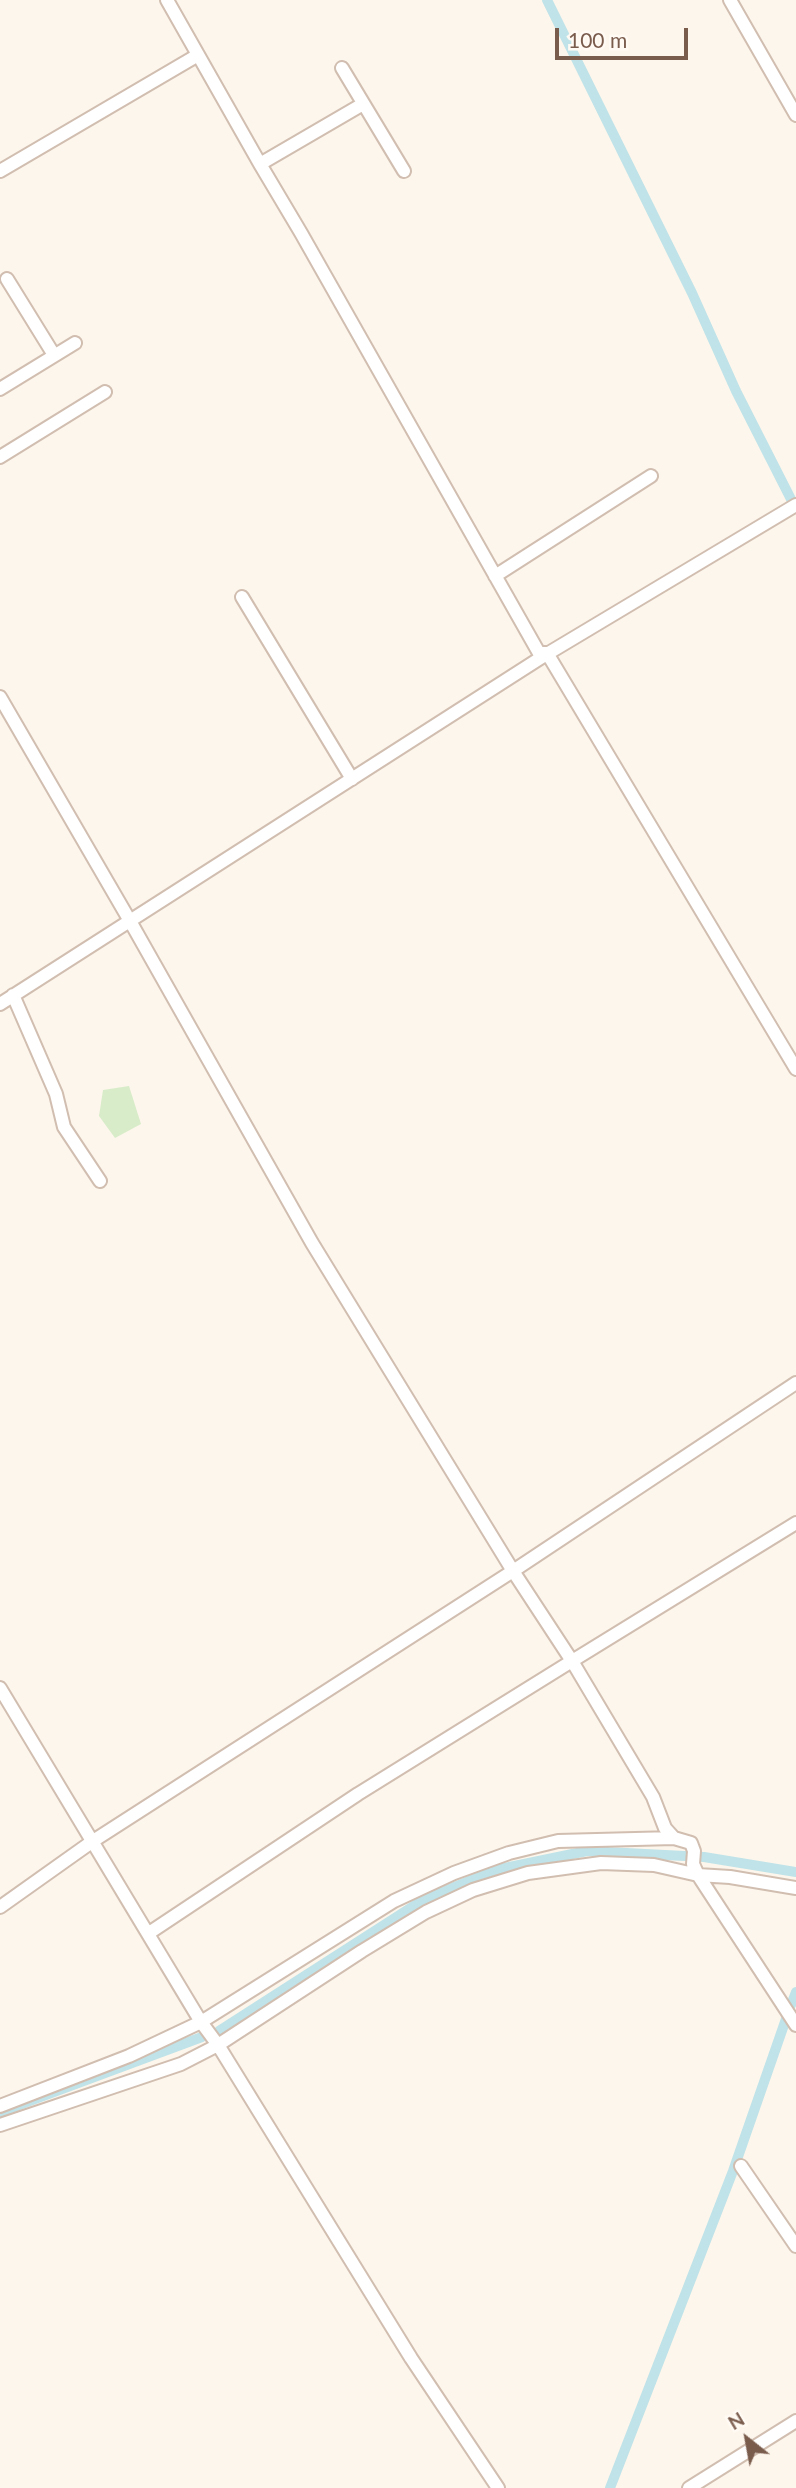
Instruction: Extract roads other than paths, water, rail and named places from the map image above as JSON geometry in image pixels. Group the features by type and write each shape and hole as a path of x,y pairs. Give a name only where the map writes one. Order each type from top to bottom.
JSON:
{"street":[{"path":"167,0 539,653 547,653"},
{"path":"730,0 796,116"},
{"path":"0,171 198,55"},
{"path":"342,68 404,171"},
{"path":"260,164 363,104"},
{"path":"8,279 54,355"},
{"path":"0,389 75,343"},
{"path":"0,457 105,392"},
{"path":"495,576 651,476"},
{"path":"0,1004 547,653 791,508"},
{"path":"242,597 352,779"},
{"path":"547,653 796,1069"},
{"path":"0,697 312,1243 513,1571 572,1661 653,1797 665,1828 674,1839"},
{"path":"13,995 56,1094 64,1127 100,1181"},
{"path":"0,1907 93,1841 513,1571 796,1383"},
{"path":"149,1933 358,1794 796,1523"},
{"path":"0,1688 201,2022 218,2045 411,2358 498,2488"},
{"path":"0,2106 129,2056 201,2022 394,1901 454,1872 509,1853 558,1841 674,1839 691,1843 696,1870 796,2025"},
{"path":"0,2125 181,2064 218,2045 426,1912 473,1890 528,1873 601,1863 654,1865 796,1888"},
{"path":"740,2166 796,2246"},
{"path":"689,2488 796,2421"}],"waterway":[{"path":"547,0 796,509"},
{"path":"219,2031 423,1900 495,1870 587,1851 704,1857 796,1872"},
{"path":"791,2005 796,1992"},
{"path":"610,2488 733,2171 786,2019"},
{"path":"0,2112 202,2037"}]}
